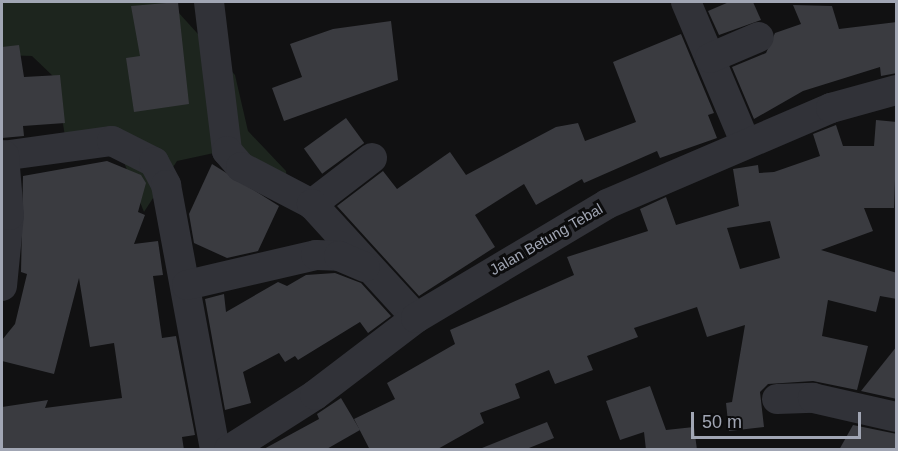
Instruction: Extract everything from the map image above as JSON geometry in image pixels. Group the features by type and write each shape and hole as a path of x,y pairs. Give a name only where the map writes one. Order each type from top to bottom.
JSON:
{"street":[{"path":"209,2 227,152 241,166 312,204 364,267 416,318"},
{"path":"686,2 745,142"},
{"path":"710,58 759,37"},
{"name":"Jalan Betung Tebal","path":"229,450 315,395 416,318 606,204 745,142 851,101 897,90"},
{"path":"2,286 9,214 3,156 112,141 141,152 166,185 187,285 215,450"},
{"path":"312,204 372,158"},
{"path":"187,285 316,255 339,256 364,267"},
{"path":"777,399 813,398 897,417"}],"shaded area":[{"path":"2,2 169,2 235,75 248,131 286,171 289,195 214,153 177,161 144,212 117,145 66,143 56,79 32,56 2,55"}],"building":[{"path":"178,2 189,104 134,112 126,58 140,56 131,6"},
{"path":"729,2 753,2 761,20 719,35 708,11"},
{"path":"793,5 832,6 839,29 897,22 897,73 881,76 880,67 803,91 754,119 732,67 766,53 775,33 801,24"},
{"path":"391,21 398,80 284,121 272,88 302,77 290,44 333,29"},
{"path":"681,34 714,113 708,115 717,138 660,158 657,151 584,183 582,179 536,205 524,184 475,215 495,247 419,296 337,206 383,171 397,189 450,152 466,175 556,127 578,123 585,141 636,122 613,62"},
{"path":"19,45 24,77 60,75 65,123 23,126 24,136 2,138 2,47"},
{"path":"346,118 364,143 322,174 304,149"},
{"path":"876,120 897,122 894,208 864,208 873,231 821,250 897,273 897,299 880,296 876,312 828,300 822,336 868,346 857,390 813,381 768,384 760,392 764,427 729,431 726,403 732,402 745,325 707,337 697,307 634,328 638,337 587,356 593,370 555,384 549,370 515,384 520,398 480,413 484,423 436,450 370,450 354,419 395,399 387,383 455,344 450,330 574,275 567,257 648,231 640,209 666,197 676,225 739,206 733,169 758,165 759,173 774,172 820,156 813,134 836,125 843,146 874,146","holes":["770,221 780,258 740,269 727,228"]},
{"path":"107,161 141,175 146,183 138,212 145,215 134,244 158,241 163,275 153,276 162,338 176,336 195,435 182,437 184,450 2,450 2,407 48,400 45,408 122,398 114,343 90,347 79,278 54,374 2,361 2,340 15,324 27,274 21,272 23,176"},
{"path":"212,164 279,206 258,251 227,258 194,243 189,214"},
{"path":"335,273 361,283 391,316 368,333 360,322 298,360 295,356 285,362 279,353 243,372 251,403 225,410 205,299 224,294 226,312 278,282 287,286 306,275"},
{"path":"897,346 897,399 861,391"},
{"path":"650,386 666,430 694,427 697,450 646,450 644,432 620,440 606,401"},
{"path":"341,398 360,430 325,450 262,450 319,419 317,414"},
{"path":"547,422 554,438 524,450 477,450"},
{"path":"853,425 897,434 897,450 839,450"}]}
